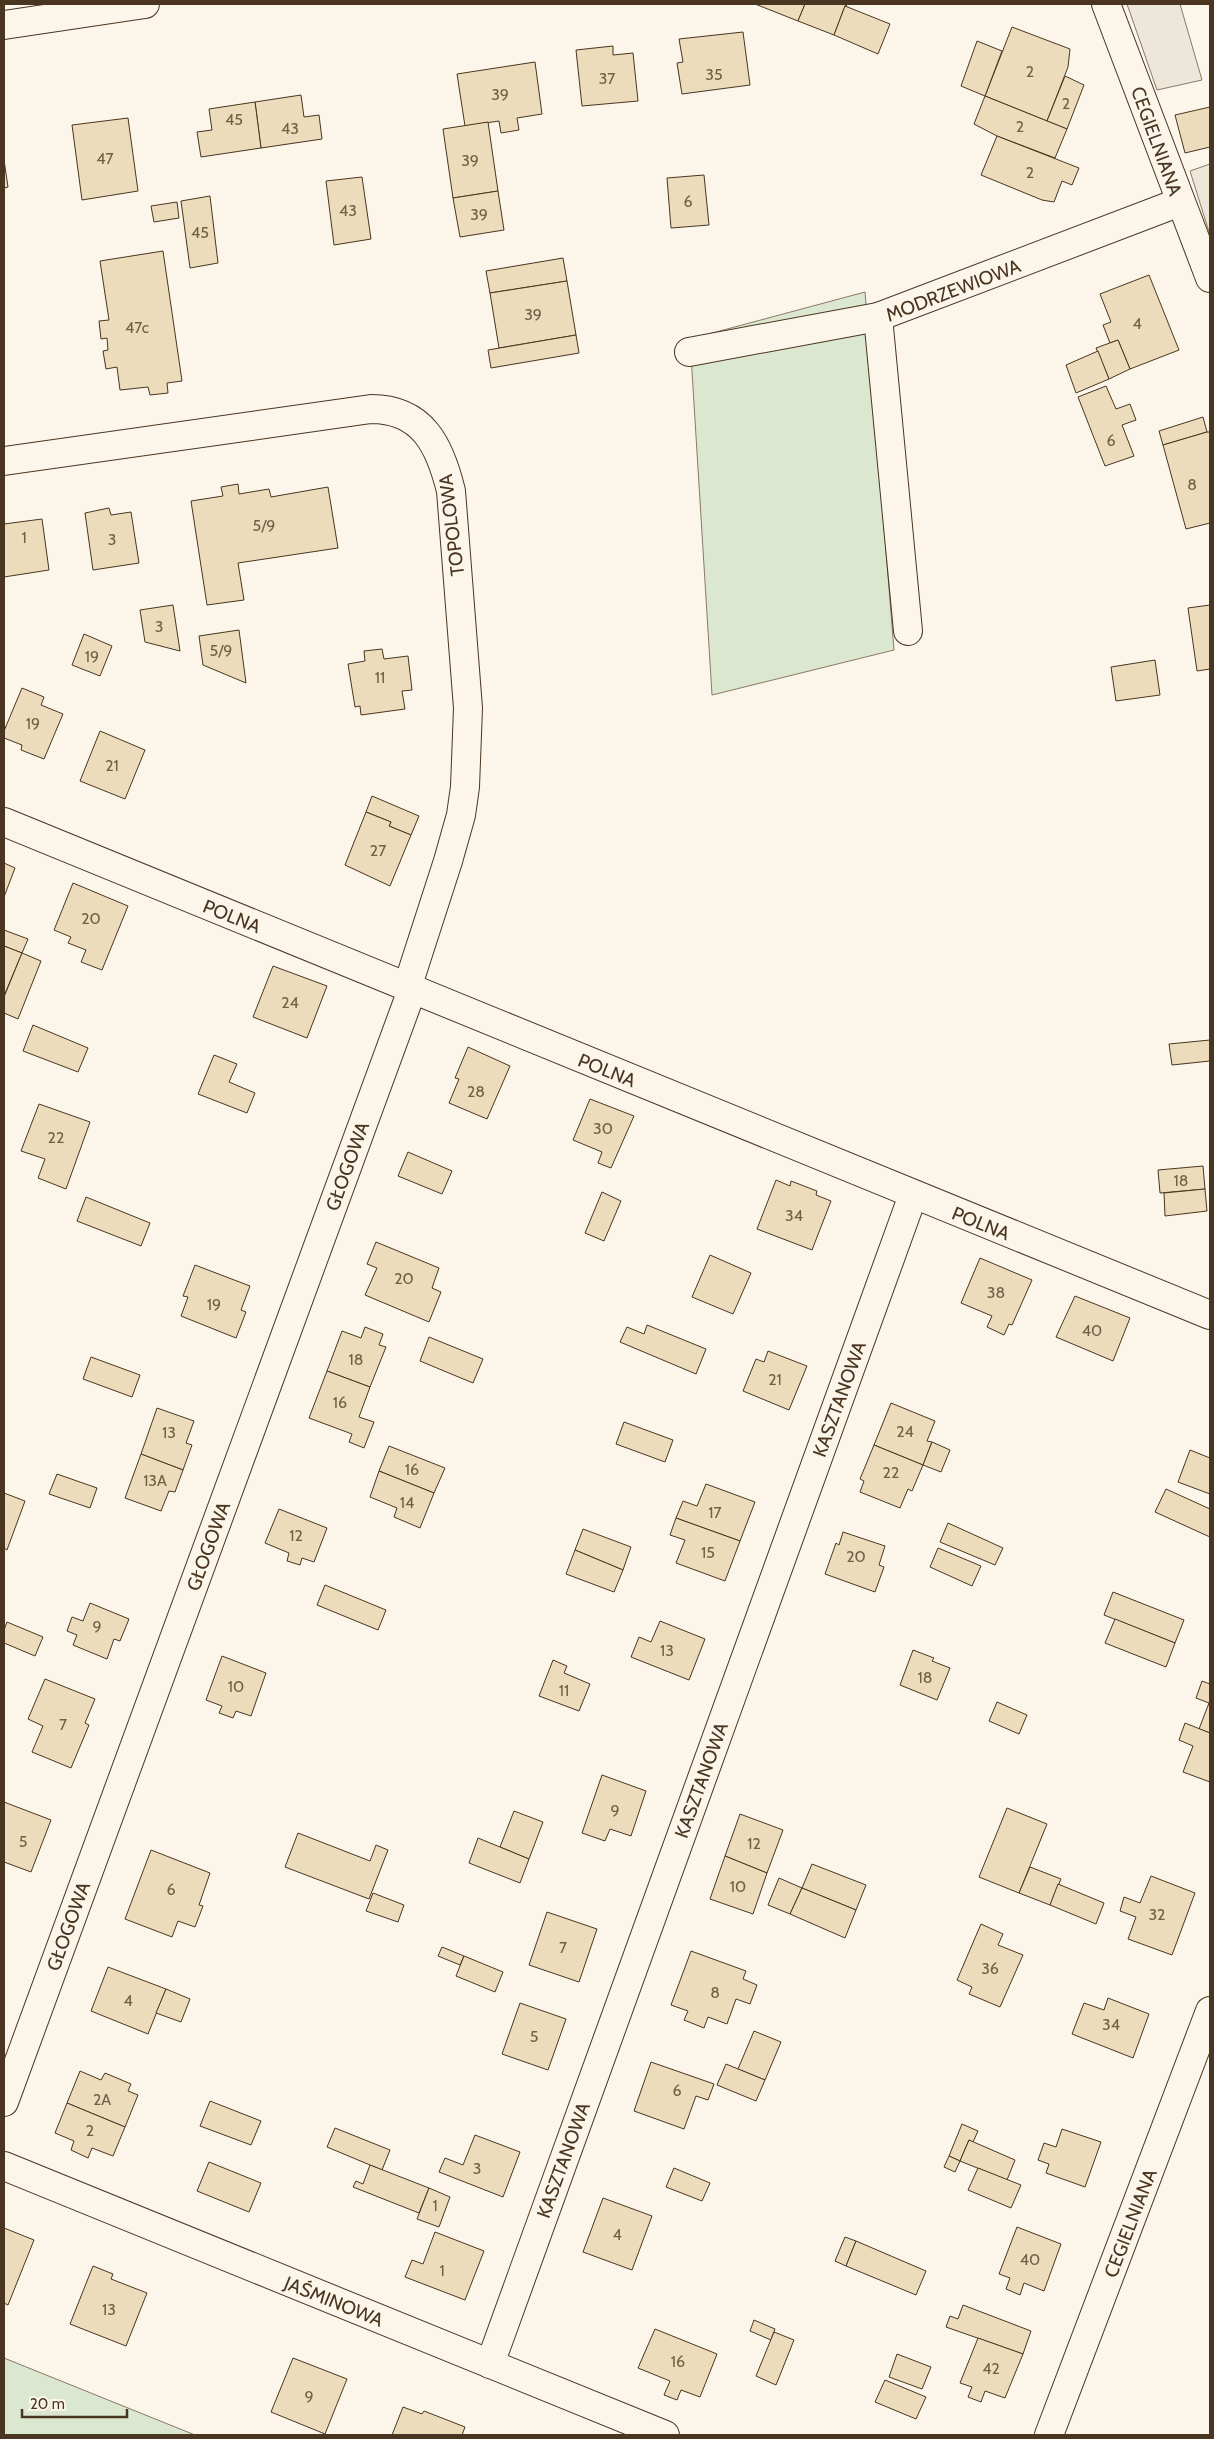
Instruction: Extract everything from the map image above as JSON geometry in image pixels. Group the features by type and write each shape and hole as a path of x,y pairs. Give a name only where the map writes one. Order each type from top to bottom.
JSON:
{"street":[{"path":"4,25 145,4"},
{"name":"CEGIELNIANA","path":"1106,4 1210,278"},
{"name":"MODRZEWIOWA","path":"908,631 878,317 1180,202"},
{"path":"689,352 878,317"},
{"name":"TOPOLOWA","path":"4,462 371,409 394,411 416,421 427,432 443,460 451,490 468,731 465,787 461,815 410,989"},
{"name":"POLNA","path":"4,822 1210,1315"},
{"name":"GŁOGOWA","path":"4,2102 410,989"},
{"name":"KASZTANOWA","path":"490,2364 913,1195"},
{"name":"CEGIELNIANA","path":"1049,2435 1210,2011"},
{"name":"JAŚMINOWA","path":"4,2166 665,2435"}],"green space":[{"path":"865,292 894,650 712,695 690,339"},
{"path":"4,2358 195,2435 4,2435"}],"shaded area":[{"path":"1127,4 1180,4 1202,80 1157,90"},
{"path":"1210,164 1210,235 1190,171"}],"building":[{"path":"755,4 805,4 798,21"},
{"path":"805,4 843,4 847,6 845,6 834,35 798,21"},
{"path":"845,6 890,24 878,54 834,35"},
{"path":"1012,27 1070,49 1068,67 1047,121 985,96"},
{"path":"743,32 750,85 682,94 677,63 683,62 679,39"},
{"path":"977,41 1002,51 985,96 961,86"},
{"path":"613,46 613,55 633,53 638,101 582,106 576,50"},
{"path":"535,62 542,114 517,118 519,130 501,133 499,121 465,126 457,74"},
{"path":"1065,76 1084,85 1067,129 1047,121"},
{"path":"301,95 304,117 319,115 322,139 261,148 255,102"},
{"path":"985,96 1067,129 1055,158 997,136 974,124"},
{"path":"255,102 261,148 201,157 197,132 212,130 209,109"},
{"path":"1210,107 1210,147 1185,153 1175,115"},
{"path":"128,118 138,191 82,200 72,125"},
{"path":"488,122 498,191 453,198 443,129"},
{"path":"997,136 1079,168 1072,185 1062,181 1054,202 1042,200 981,175"},
{"path":"4,160 8,187 4,188"},
{"path":"704,175 709,225 671,228 667,178"},
{"path":"362,177 371,239 334,245 326,181"},
{"path":"498,191 504,230 460,237 453,198"},
{"path":"210,196 218,263 190,268 181,201"},
{"path":"177,202 179,218 154,222 151,206"},
{"path":"163,251 182,381 167,383 168,393 150,395 148,387 120,390 117,367 106,369 103,351 108,350 107,338 101,339 99,321 109,320 100,261"},
{"path":"563,258 567,281 490,293 486,271"},
{"path":"1149,275 1179,350 1130,369 1118,340 1110,343 1103,325 1111,322 1100,294"},
{"path":"567,281 576,335 499,348 490,293"},
{"path":"576,335 579,353 491,368 488,350"},
{"path":"1118,340 1130,369 1109,379 1096,348"},
{"path":"1098,351 1109,379 1076,393 1066,365"},
{"path":"1106,386 1116,409 1130,404 1136,420 1122,425 1134,456 1105,466 1078,397"},
{"path":"1203,417 1207,432 1163,445 1159,431"},
{"path":"1210,432 1210,523 1186,529 1163,445"},
{"path":"238,484 239,494 269,489 271,497 328,487 338,548 238,563 244,600 207,605 191,501 223,496 221,487"},
{"path":"109,508 111,515 131,512 139,563 93,570 85,513"},
{"path":"42,519 49,570 4,577 4,524"},
{"path":"173,605 180,651 145,642 140,610"},
{"path":"1210,605 1210,669 1197,671 1188,608"},
{"path":"239,630 246,683 203,665 199,636"},
{"path":"84,634 112,646 100,676 72,665"},
{"path":"382,649 384,659 408,656 412,690 402,691 405,709 361,715 360,706 355,707 348,664 365,661 364,651"},
{"path":"1155,660 1160,695 1116,701 1111,667"},
{"path":"22,688 44,697 41,705 63,714 44,759 21,750 22,745 4,738 4,731"},
{"path":"100,731 145,750 125,799 80,781"},
{"path":"372,796 419,816 411,835 389,826 391,822 366,812"},
{"path":"366,812 391,822 389,826 411,835 390,886 345,865"},
{"path":"4,863 15,868 4,897"},
{"path":"73,883 128,906 102,970 81,962 86,950 68,943 71,937 54,930"},
{"path":"4,930 28,939 22,953 4,946"},
{"path":"4,946 22,953 4,996"},
{"path":"22,953 41,961 18,1019 4,1013 4,997"},
{"path":"273,966 327,986 307,1038 253,1017"},
{"path":"33,1025 88,1048 78,1072 23,1051"},
{"path":"1210,1040 1210,1061 1172,1065 1169,1044"},
{"path":"468,1047 510,1066 487,1119 449,1103 459,1079 455,1078"},
{"path":"214,1055 237,1064 229,1082 255,1093 247,1113 198,1094"},
{"path":"590,1099 634,1116 611,1168 598,1163 602,1152 573,1140"},
{"path":"39,1104 90,1122 66,1189 38,1178 45,1159 21,1151"},
{"path":"408,1152 452,1171 442,1194 398,1176"},
{"path":"1203,1166 1205,1189 1160,1193 1158,1170"},
{"path":"776,1180 790,1186 791,1181 817,1191 816,1195 831,1201 812,1250 757,1229"},
{"path":"1205,1189 1207,1211 1165,1216 1164,1193"},
{"path":"602,1192 621,1201 604,1241 585,1233"},
{"path":"86,1197 150,1223 141,1246 77,1221"},
{"path":"376,1242 439,1268 432,1288 441,1292 429,1322 365,1295 377,1268 367,1264"},
{"path":"710,1255 751,1273 733,1314 692,1297"},
{"path":"980,1258 1032,1280 1012,1325 1009,1324 1004,1335 987,1327 992,1316 961,1303"},
{"path":"195,1265 250,1286 241,1310 246,1312 236,1338 181,1316 188,1297 183,1296"},
{"path":"1075,1296 1130,1318 1113,1361 1056,1337"},
{"path":"647,1325 706,1349 696,1374 620,1342 627,1327 644,1334"},
{"path":"365,1327 383,1334 379,1345 386,1347 370,1387 327,1371 342,1331 361,1338"},
{"path":"429,1337 483,1359 473,1383 420,1361"},
{"path":"768,1351 807,1366 789,1410 743,1391 756,1359 764,1362"},
{"path":"91,1357 140,1375 132,1397 83,1379"},
{"path":"327,1371 370,1387 359,1417 374,1422 364,1448 349,1442 352,1434 309,1418"},
{"path":"891,1403 935,1421 927,1441 932,1442 923,1465 874,1445"},
{"path":"157,1408 194,1421 186,1443 192,1445 183,1470 141,1454"},
{"path":"624,1422 673,1440 665,1462 616,1444"},
{"path":"932,1442 950,1450 941,1472 923,1465"},
{"path":"874,1445 923,1465 912,1491 908,1489 900,1508 860,1492 864,1481 860,1479"},
{"path":"389,1446 445,1468 434,1493 379,1471"},
{"path":"1190,1450 1210,1458 1210,1494 1178,1482"},
{"path":"141,1454 183,1470 175,1492 169,1491 161,1511 125,1498"},
{"path":"379,1471 434,1493 420,1528 394,1517 397,1508 370,1497"},
{"path":"57,1474 97,1488 90,1508 49,1494"},
{"path":"706,1484 755,1502 740,1541 676,1518 683,1501 697,1506"},
{"path":"1166,1489 1210,1509 1210,1537 1155,1512"},
{"path":"4,1493 25,1501 7,1550 4,1548"},
{"path":"279,1509 327,1528 314,1562 302,1558 300,1565 287,1561 289,1553 265,1543"},
{"path":"676,1518 740,1541 725,1581 676,1563 685,1540 670,1535"},
{"path":"948,1523 1003,1548 995,1565 940,1542"},
{"path":"583,1529 631,1547 623,1570 575,1550"},
{"path":"843,1532 885,1546 879,1565 884,1567 875,1592 825,1574 836,1543 839,1545"},
{"path":"938,1548 981,1566 972,1586 930,1567"},
{"path":"575,1550 623,1570 614,1592 566,1574"},
{"path":"325,1585 386,1610 378,1630 317,1605"},
{"path":"1113,1592 1184,1620 1175,1643 1104,1615"},
{"path":"90,1603 129,1619 120,1641 114,1639 107,1659 73,1645 77,1635 67,1631 72,1617 83,1621"},
{"path":"1115,1619 1175,1643 1166,1667 1105,1643"},
{"path":"660,1621 705,1639 689,1680 631,1657 639,1637 651,1642"},
{"path":"7,1622 43,1637 35,1656 4,1643 4,1630"},
{"path":"913,1650 934,1658 932,1661 950,1668 937,1700 900,1685"},
{"path":"222,1656 266,1673 251,1716 236,1711 233,1718 219,1713 222,1706 206,1700"},
{"path":"553,1660 567,1666 564,1673 590,1684 579,1711 539,1696"},
{"path":"45,1679 95,1699 85,1723 89,1725 71,1768 32,1752 43,1726 28,1719"},
{"path":"1202,1681 1210,1684 1210,1733 1199,1729 1209,1703 1196,1698"},
{"path":"997,1702 1027,1715 1019,1734 989,1721"},
{"path":"1185,1723 1210,1733 1210,1782 1183,1772 1193,1746 1179,1740"},
{"path":"602,1775 646,1791 631,1836 610,1829 605,1841 582,1833"},
{"path":"4,1802 51,1820 31,1872 4,1862"},
{"path":"1007,1808 1047,1824 1019,1893 979,1877"},
{"path":"514,1811 543,1822 529,1859 500,1847"},
{"path":"740,1814 783,1830 767,1873 725,1856"},
{"path":"298,1833 370,1861 376,1845 388,1850 369,1899 285,1867"},
{"path":"478,1838 529,1859 520,1883 469,1863"},
{"path":"151,1850 210,1873 199,1905 203,1906 195,1927 178,1921 172,1937 125,1919"},
{"path":"725,1856 767,1873 753,1914 710,1899"},
{"path":"812,1864 866,1885 856,1910 802,1888"},
{"path":"1030,1867 1061,1879 1050,1905 1019,1893"},
{"path":"1151,1876 1195,1893 1172,1955 1128,1939 1136,1917 1120,1911 1124,1897 1140,1903"},
{"path":"779,1878 802,1888 790,1914 768,1905"},
{"path":"1058,1884 1104,1903 1096,1924 1050,1905"},
{"path":"802,1888 856,1910 845,1938 790,1914"},
{"path":"373,1893 404,1905 398,1922 366,1911"},
{"path":"547,1912 597,1929 579,1982 529,1965"},
{"path":"981,1924 1003,1934 998,1945 1023,1955 1000,2007 969,1994 972,1987 957,1980"},
{"path":"442,1947 464,1956 460,1965 438,1956"},
{"path":"691,1951 746,1971 743,1979 757,1985 750,2004 736,1999 727,2024 708,2017 704,2028 684,2020 688,2011 671,2005"},
{"path":"464,1956 503,1972 495,1992 456,1976"},
{"path":"108,1967 166,1989 148,2034 91,2011"},
{"path":"166,1989 190,1999 181,2022 156,2013"},
{"path":"1108,1998 1149,2014 1133,2058 1072,2034 1084,2003 1104,2010"},
{"path":"520,2003 566,2019 548,2070 502,2054"},
{"path":"754,2031 781,2042 765,2080 738,2069"},
{"path":"651,2062 714,2084 708,2100 696,2096 684,2129 634,2111"},
{"path":"726,2064 765,2080 756,2101 717,2085"},
{"path":"80,2071 101,2080 105,2073 131,2084 128,2091 138,2095 125,2127 67,2103"},
{"path":"210,2101 261,2121 251,2145 200,2126"},
{"path":"67,2103 125,2127 113,2156 92,2148 88,2158 71,2150 74,2141 55,2133"},
{"path":"962,2124 978,2131 973,2142 969,2140 960,2161 949,2156"},
{"path":"335,2128 390,2150 382,2170 327,2147"},
{"path":"1062,2129 1101,2142 1085,2187 1046,2173 1049,2164 1038,2160 1044,2143 1056,2147"},
{"path":"475,2135 520,2152 503,2197 439,2172 445,2158 463,2165"},
{"path":"969,2140 1015,2160 1007,2180 960,2161"},
{"path":"949,2156 960,2161 955,2172 944,2167"},
{"path":"209,2162 261,2183 249,2212 197,2191"},
{"path":"370,2165 429,2188 419,2213 353,2187 356,2181 363,2184"},
{"path":"674,2168 710,2183 702,2201 666,2187"},
{"path":"978,2168 1021,2185 1011,2208 968,2190"},
{"path":"429,2188 450,2197 439,2227 417,2219"},
{"path":"603,2198 652,2216 632,2270 583,2252"},
{"path":"1017,2227 1061,2244 1044,2291 1024,2283 1020,2295 1006,2289 1010,2278 999,2274"},
{"path":"4,2228 34,2240 8,2305 4,2303"},
{"path":"435,2232 484,2251 465,2300 405,2277 412,2260 423,2264"},
{"path":"845,2237 856,2241 846,2266 835,2261"},
{"path":"856,2241 926,2271 916,2295 846,2266"},
{"path":"93,2266 113,2274 111,2279 147,2293 126,2346 70,2324"},
{"path":"963,2305 1031,2331 1023,2354 946,2327 950,2316 958,2319"},
{"path":"754,2320 775,2329 771,2340 750,2331"},
{"path":"655,2329 717,2354 700,2397 681,2390 677,2400 664,2395 670,2381 638,2368"},
{"path":"774,2332 794,2340 776,2385 756,2376"},
{"path":"978,2338 1023,2354 1005,2398 985,2391 981,2402 968,2397 972,2387 960,2383"},
{"path":"897,2354 931,2367 922,2389 889,2377"},
{"path":"293,2358 347,2379 325,2434 271,2412"},
{"path":"885,2380 926,2397 916,2419 875,2402"},
{"path":"403,2407 422,2414 424,2411 465,2427 462,2435 392,2435"}]}
